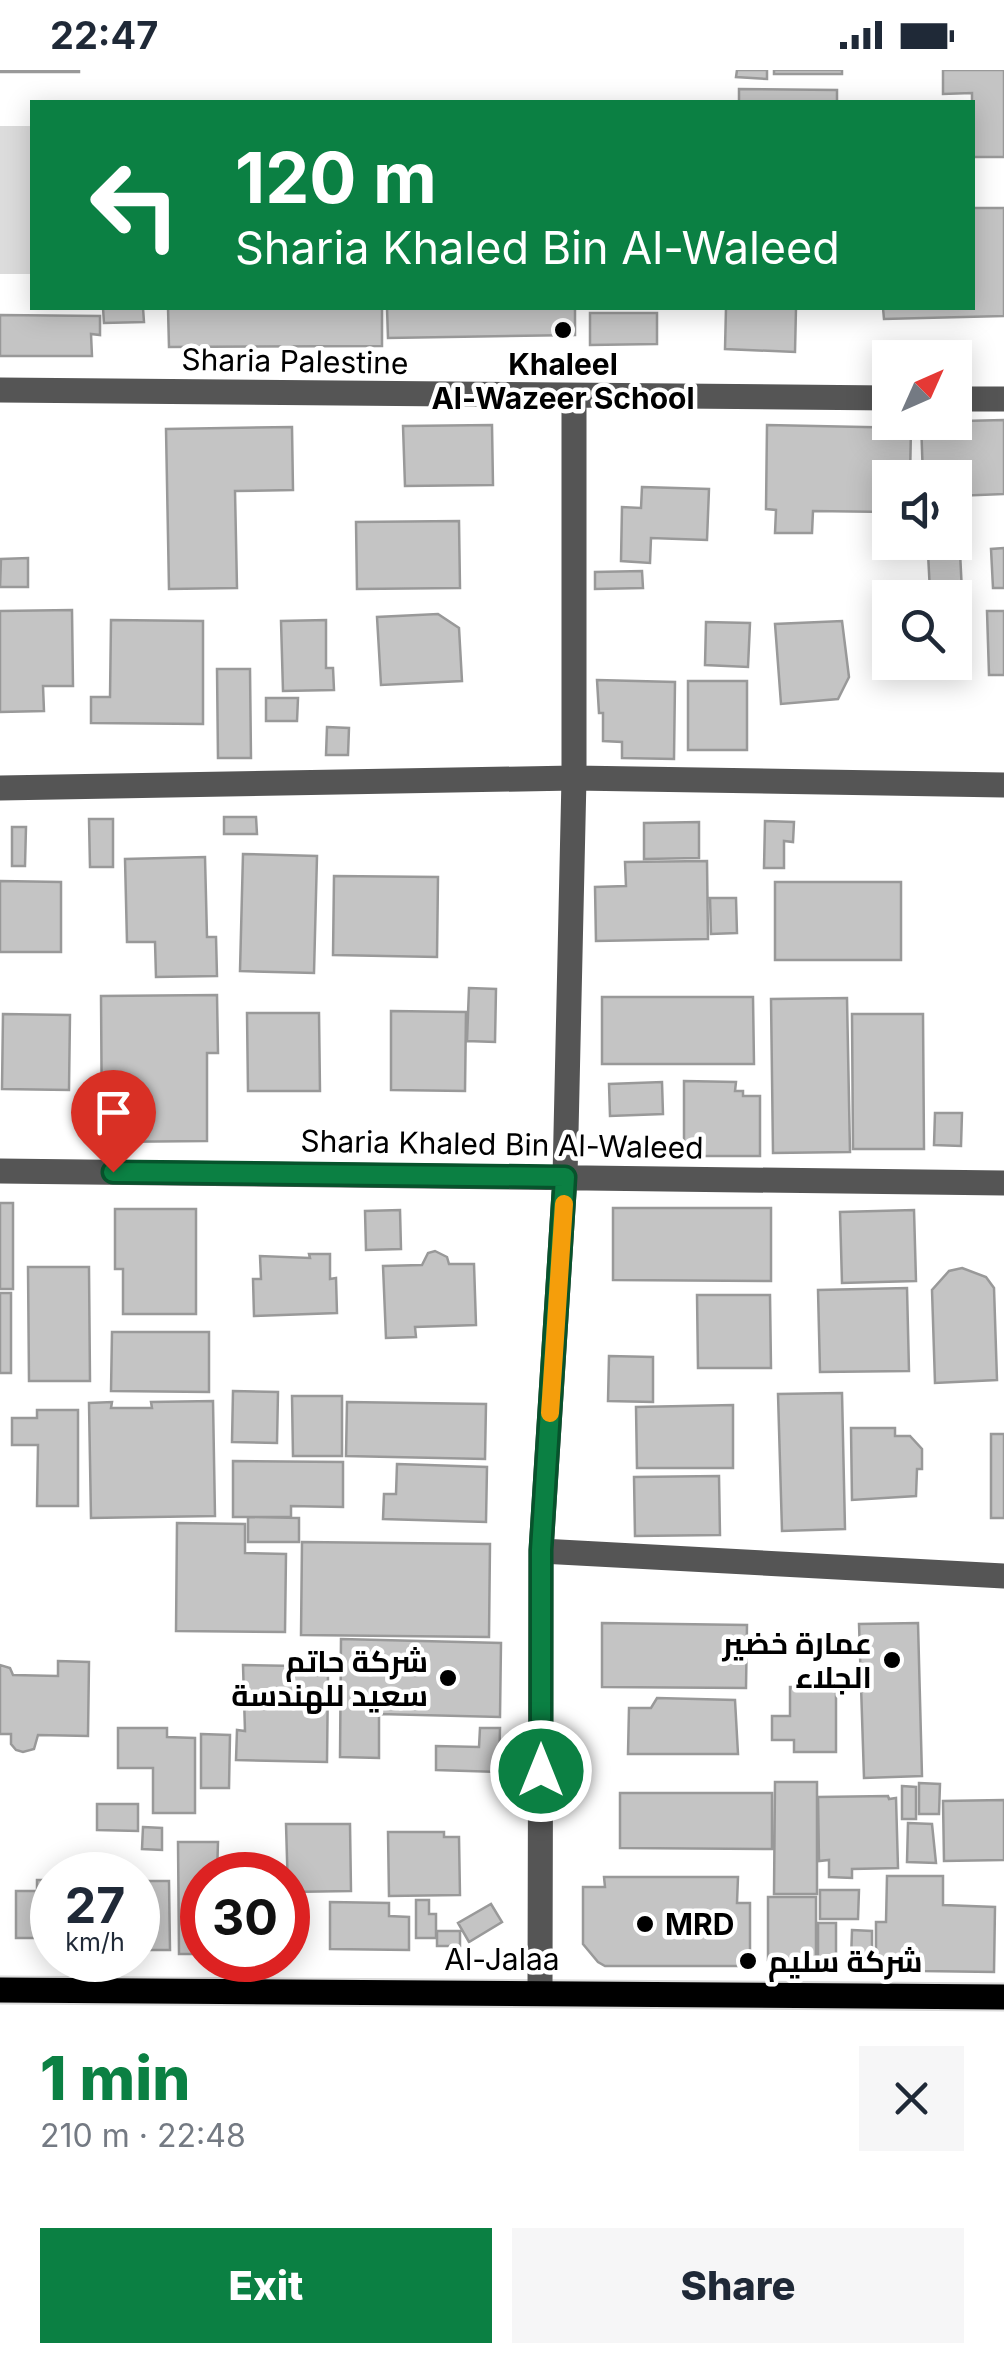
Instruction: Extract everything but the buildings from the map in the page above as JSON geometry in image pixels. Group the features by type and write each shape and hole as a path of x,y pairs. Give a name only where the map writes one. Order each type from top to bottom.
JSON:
{"main road":[{"name":"Al-Jalaa","path":"0,1990 1004,1997"}],"street":[{"name":"Sharia Palestine","path":"0,390 872,398"},
{"path":"540,1992 541,1550 565,1177 574,778 574,398"},
{"path":"972,399 1004,399"},
{"path":"0,788 574,778 1004,785"},
{"name":"Sharia Khaled Bin Al-Waleed","path":"0,1170 1004,1183"},
{"path":"541,1550 1004,1576"}],"shaded area":[{"path":"0,126 30,126 30,274 0,274"}],"slow traffic":[{"path":"550,1413 564,1204"}],"place":[{"name":"Khaleel Al-Wazeer School","path":"563,330"},
{"name":"عمارة خضير الجلاء","path":"892,1660"},
{"name":"شركة حاتم سعيد للهندسة","path":"448,1678"},
{"name":"MRD","path":"645,1924"},
{"name":"شركة سليم","path":"748,1961"}],"route":[{"path":"113,1172 565,1177 541,1550 541,1771"}]}
